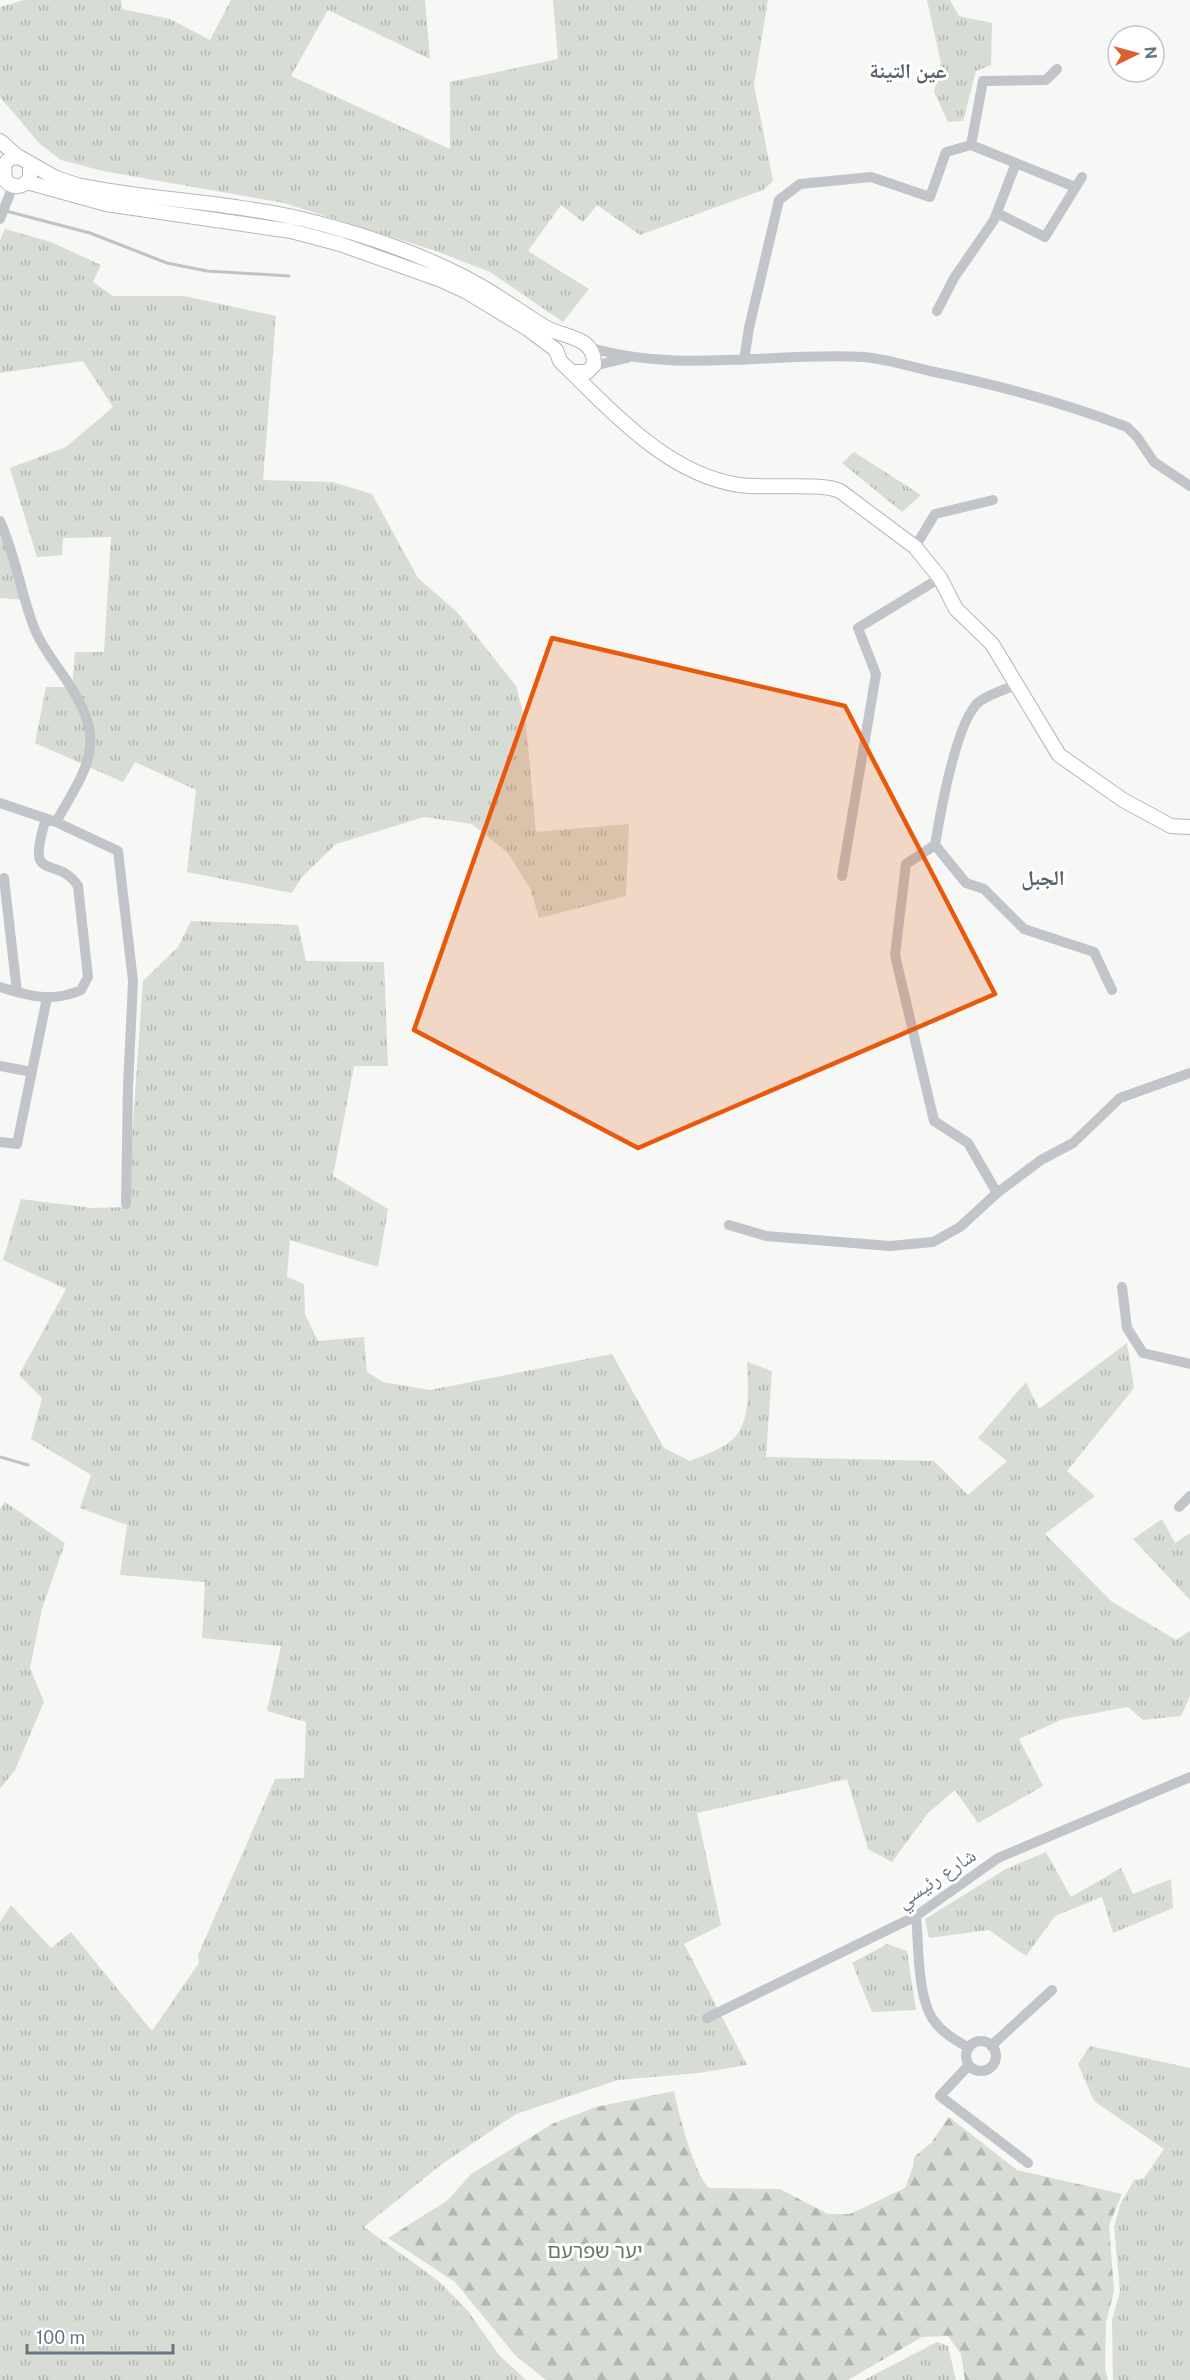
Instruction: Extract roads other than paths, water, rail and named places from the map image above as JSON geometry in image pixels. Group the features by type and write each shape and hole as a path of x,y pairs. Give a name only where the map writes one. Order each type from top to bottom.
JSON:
{"main road":[{"path":"0,141 30,165 77,185 277,214 396,248 461,275 551,331 575,336 588,347 592,355 592,368 606,404"},
{"path":"17,156 1,165 4,180 13,186 27,182 106,204 291,231 340,244 441,280 467,292 528,329 556,350 560,361 632,430 681,464 712,479 741,485 834,488 852,498 915,547 940,578 956,609 992,644 1018,684 1051,744 1067,763 1123,800 1171,825 1190,827"},
{"path":"27,182 32,174 30,165"},
{"path":"556,350 560,341 569,336"},
{"path":"574,372 582,373 592,368"}],"street":[{"path":"971,145 983,81 1046,80 1057,69"},
{"path":"744,360 749,328 780,200 800,184 870,177 930,197 946,152 971,145 1075,187"},
{"path":"937,311 954,278 997,213 1016,164"},
{"path":"997,213 1046,237 1082,177"},
{"path":"0,219 13,186"},
{"path":"588,347 633,357 709,361 865,357 1040,396 1127,427 1137,437 1154,462 1190,486"},
{"path":"592,368 633,357"},
{"path":"915,547 935,514 993,500"},
{"path":"0,521 10,543 36,632 77,696 91,734 91,758 39,842 39,857 48,868 70,875 78,886 88,977 81,990 47,998 0,987"},
{"path":"842,876 876,674 858,628 940,578"},
{"path":"997,1193 968,1143 934,1121 895,955 906,864 935,845 948,770 970,714 979,702 1018,684"},
{"path":"0,803 51,820 118,851 133,981 126,1204"},
{"path":"935,845 966,883 984,889 1023,929 1094,952 1112,990"},
{"path":"4,878 17,992"},
{"path":"0,1142 17,1144 47,998"},
{"path":"0,1066 32,1072"},
{"path":"729,1224 766,1236 890,1246 933,1242 960,1227 997,1193 1041,1160 1073,1143 1120,1098 1190,1073"},
{"path":"1122,1287 1126,1328 1143,1353 1190,1364"},
{"path":"1179,1507 1190,1496"},
{"name":"شارع رئيسي","path":"707,2018 916,1916 999,1857 1190,1778"},
{"path":"916,1916 924,1997 932,2019 948,2036 969,2048"},
{"path":"991,2046 1052,1990"},
{"path":"982,2042 991,2046 995,2054 991,2067 982,2071 969,2066 966,2057 969,2048 982,2042"},
{"path":"969,2066 940,2096 1028,2163"}],"waterway":[{"path":"6,211 90,233 167,263 207,271 289,276"},
{"path":"0,1457 28,1465"}],"district":[{"name":"عين التينة","path":"908,71"},
{"name":"الجبل","path":"1043,878"}],"park label":[{"name":"יער שפרעם","path":"595,2251"}]}
